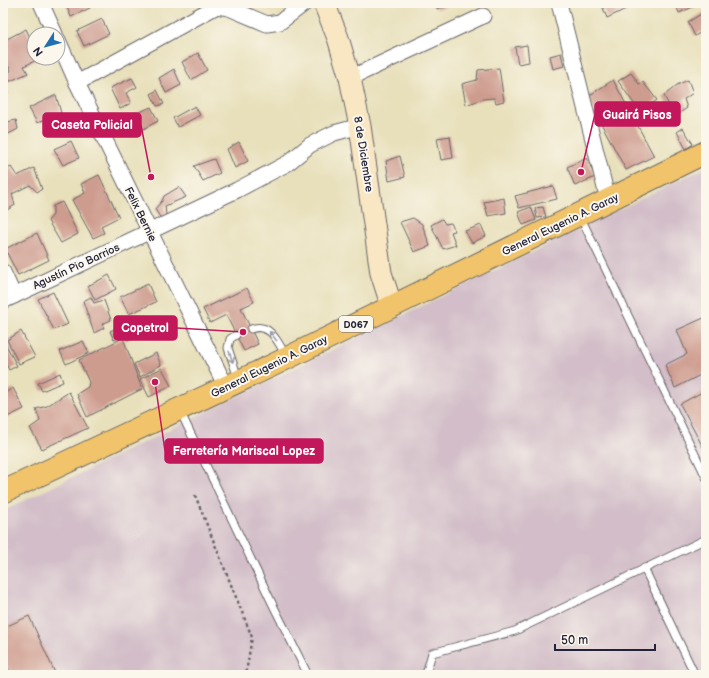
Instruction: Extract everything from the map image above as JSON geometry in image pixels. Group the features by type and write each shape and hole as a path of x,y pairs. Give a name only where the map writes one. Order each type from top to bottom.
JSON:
{"main road":[{"name":"8 de Diciembre","path":"324,3 338,38 350,78 360,126 381,273 392,307"},
{"name":"General Eugenio A. Garay","path":"3,492 287,358 706,152"}],"street":[{"path":"41,3 51,26"},
{"path":"77,83 217,6 229,8 266,24 280,22 305,3"},
{"path":"559,3 608,200"},
{"path":"350,78 483,16"},
{"name":"Felix Bernie","path":"66,58 150,232 233,384"},
{"name":"Agustín Pio Barrios","path":"9,298 237,190 288,163 310,145 334,134 360,126"},
{"path":"3,272 9,298"}],"lane":[{"path":"580,214 706,477"},
{"path":"251,329 256,327 266,328 272,333 287,358"},
{"path":"233,384 228,348 230,339 236,336"},
{"path":"179,409 308,675"},
{"path":"425,675 432,652 515,630 706,539"},
{"path":"644,568 695,675"}],"path":[{"path":"195,495 252,637 245,675"}],"shaded area":[{"path":"706,167 706,675 3,675 3,511"}],"building":[{"path":"70,3 88,3 90,8 71,17 66,5"},
{"path":"435,3 455,3 455,4 437,9"},
{"path":"601,3 626,3 628,8 607,18"},
{"path":"675,3 702,3 679,13"},
{"path":"706,11 706,29 695,36 688,22"},
{"path":"102,19 109,34 84,46 77,31"},
{"path":"26,29 26,65 24,66 28,73 6,83 3,75 11,71 10,67 3,70 3,41"},
{"path":"527,45 529,62 518,64 515,47"},
{"path":"198,53 207,70 191,80 182,62"},
{"path":"561,53 564,66 553,69 550,56"},
{"path":"499,68 504,101 496,103 494,98 483,99 466,105 462,84 477,80 478,70"},
{"path":"174,69 181,85 166,93 159,78"},
{"path":"631,73 639,84 643,82 657,100 640,112 618,81"},
{"path":"132,78 137,87 126,93 131,103 120,109 110,88"},
{"path":"613,80 654,156 626,170 587,97"},
{"path":"688,80 693,93 684,99 687,108 675,116 664,96 677,85"},
{"path":"3,81 8,94 3,96"},
{"path":"157,90 164,104 157,106 151,94"},
{"path":"56,95 61,113 37,123 29,108"},
{"path":"195,106 200,115 178,127 173,118"},
{"path":"151,107 158,121 134,134 124,119"},
{"path":"16,120 18,129 3,137 3,123"},
{"path":"683,128 693,144 686,149 677,132"},
{"path":"450,136 453,158 441,160 437,138"},
{"path":"71,141 79,158 63,165 54,149"},
{"path":"239,142 248,161 235,168 227,149"},
{"path":"400,156 405,177 389,181 386,161"},
{"path":"587,158 595,177 575,186 567,167"},
{"path":"214,159 220,173 203,181 194,166"},
{"path":"11,167 17,176 34,168 42,189 37,192 30,185 12,194 15,205 7,210 3,204 3,171"},
{"path":"99,175 119,217 101,226 104,233 93,238 72,200 85,193 81,184"},
{"path":"553,186 557,199 519,208 515,196"},
{"path":"179,187 186,197 165,206 166,215 161,219 155,209 162,201 164,196"},
{"path":"504,198 506,213 488,216 484,202"},
{"path":"62,202 78,234 61,243 48,221 53,215 53,206"},
{"path":"531,207 536,220 523,225 518,212"},
{"path":"543,207 546,217 537,218 535,208"},
{"path":"413,218 422,224 430,246 414,252 400,222"},
{"path":"442,219 445,224 451,223 455,231 451,232 456,245 443,249 431,225"},
{"path":"481,225 486,236 472,243 465,231"},
{"path":"37,233 49,260 18,275 5,249"},
{"path":"109,275 116,289 95,300 88,286"},
{"path":"148,284 156,302 129,314 120,297"},
{"path":"247,288 254,302 241,308 258,344 244,351 226,315 210,323 203,309"},
{"path":"53,292 68,324 54,330 38,299"},
{"path":"91,297 94,303 104,300 111,320 102,324 104,328 94,333 83,301"},
{"path":"706,317 706,372 675,388 665,365 687,354 677,330"},
{"path":"136,319 142,332 127,340 124,335 114,340 110,331"},
{"path":"21,331 35,357 19,364 7,340"},
{"path":"123,338 142,389 87,417 77,394 88,387 89,382 79,360"},
{"path":"3,339 17,366 9,370 7,366 3,368"},
{"path":"83,341 89,353 66,364 60,351"},
{"path":"156,353 161,365 140,377 134,364"},
{"path":"162,368 171,386 149,397 140,379"},
{"path":"60,373 63,382 42,391 38,383"},
{"path":"13,388 24,409 3,419 3,394"},
{"path":"706,390 706,453 680,404"},
{"path":"69,392 88,428 42,449 30,428 40,421 36,409 47,406"},
{"path":"29,616 56,675 11,675 3,657 3,628"}],"place":[{"name":"Guairá Pisos","path":"581,172"},
{"name":"Caseta Policial","path":"151,177"},
{"name":"Copetrol","path":"243,332"},
{"name":"Ferretería Mariscal Lopez","path":"155,382"}]}
